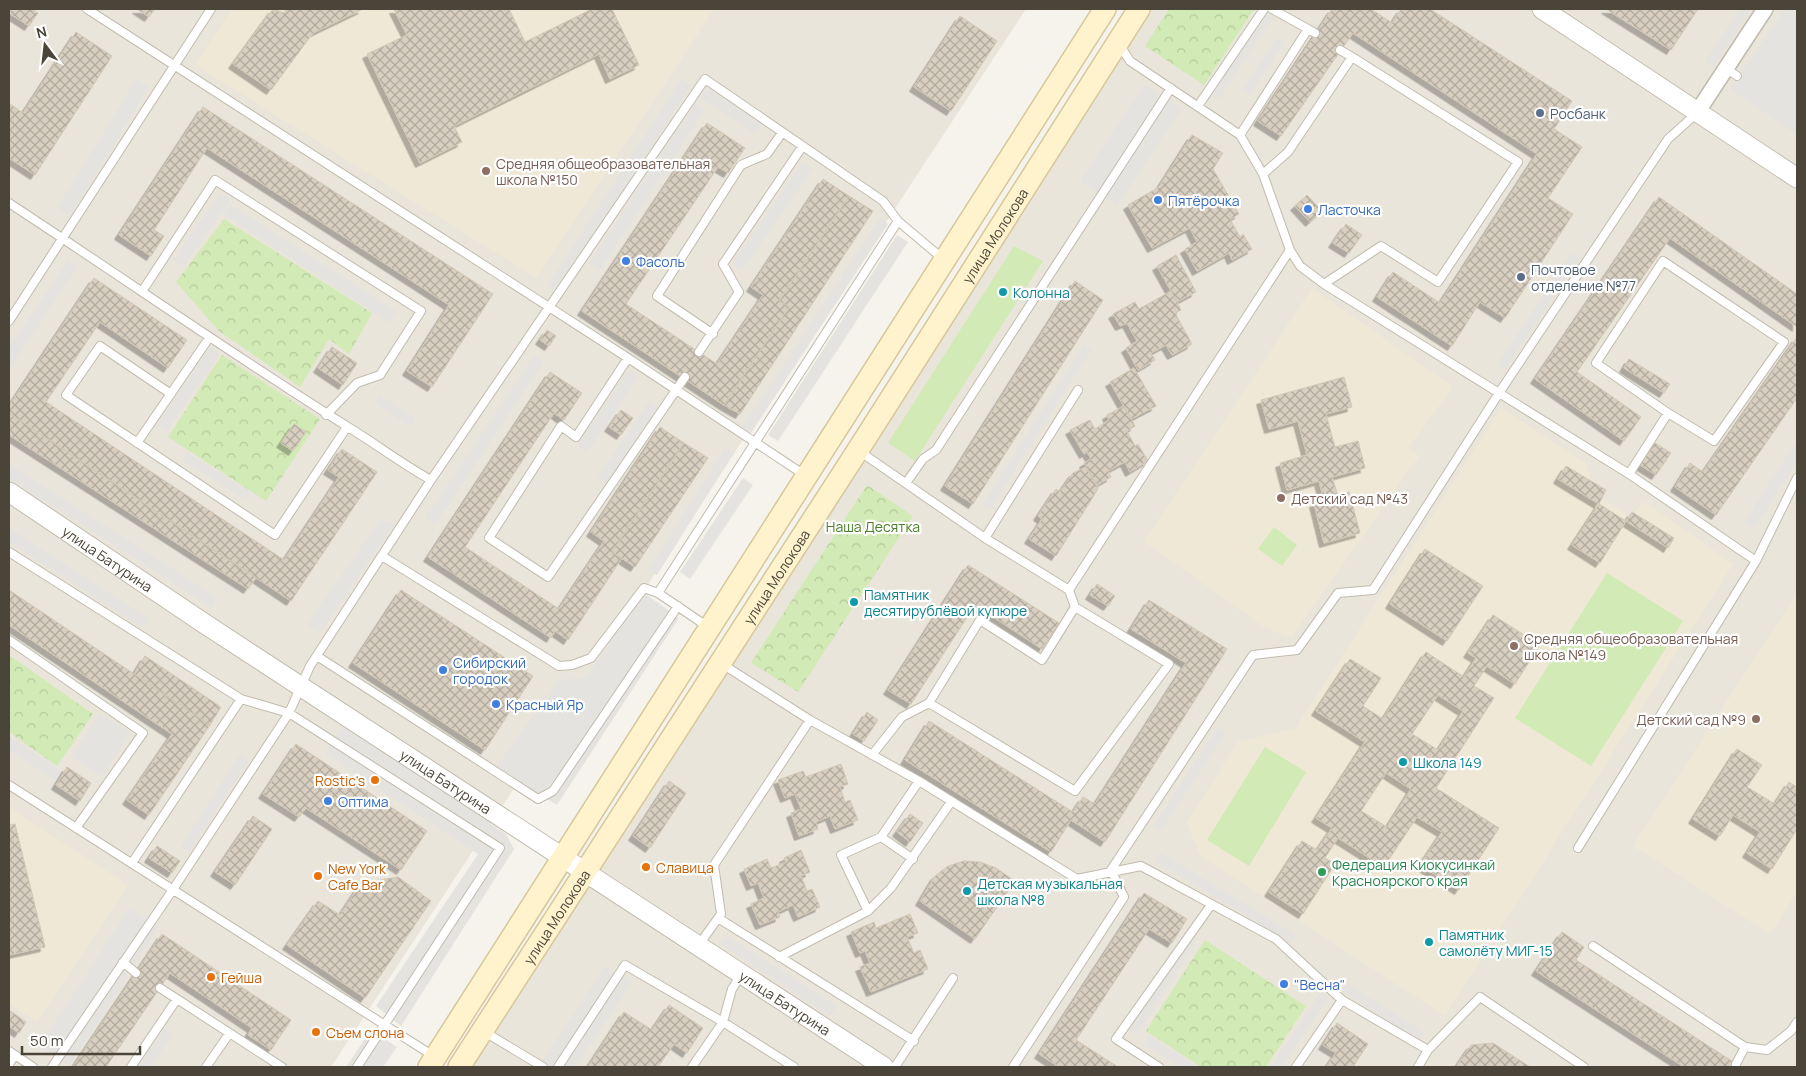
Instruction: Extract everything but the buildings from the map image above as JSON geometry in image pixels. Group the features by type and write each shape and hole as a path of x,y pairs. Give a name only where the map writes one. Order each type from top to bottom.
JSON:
{"main road":[{"name":"улица Молокова","path":"432,1062 711,629 1105,9"},
{"name":"улица Молокова","path":"459,1067 858,450 1139,9"}],"street":[{"path":"1542,9 1797,178"},
{"path":"1698,111 1732,73 1765,9"},
{"name":"улица Батурина","path":"9,492 301,686 884,1067"}],"lane":[{"path":"87,9 628,358 807,477"},
{"path":"9,321 61,237 212,9"},
{"path":"1198,106 1264,9"},
{"path":"1240,135 1311,31 1272,9"},
{"path":"1117,42 1130,61 1240,135 1263,174 1290,250 1300,266 1324,284 1629,474 1756,561"},
{"path":"1324,284 1381,246 1438,282 1518,162 1340,50"},
{"path":"1263,174 1288,152 1352,57"},
{"path":"52,1067 172,891 289,713 317,656 431,480 705,79 883,201 898,221 945,260"},
{"path":"906,483 923,459 936,450 1171,88"},
{"path":"1111,870 1253,655 1297,650 1338,593 1373,590 1499,393 1668,139 1698,111"},
{"path":"713,334 657,296 741,165 767,154 782,133"},
{"path":"699,352 713,334 739,292 723,264 802,147"},
{"path":"143,290 214,180 421,311 380,375 356,383 326,415"},
{"path":"9,203 143,290 209,338 326,415 431,480"},
{"path":"658,593 898,221"},
{"path":"1069,590 1290,250"},
{"path":"1662,261 1784,342 1714,441 1668,412 1596,363 1662,261"},
{"path":"137,443 209,338"},
{"path":"171,394 100,346 66,396 275,536 347,427"},
{"path":"628,358 576,437 561,426 489,538 548,577 685,377"},
{"path":"985,538 1078,390"},
{"path":"1629,474 1668,412"},
{"path":"858,450 985,538 1069,590 1075,607 1169,664 1075,791 929,703"},
{"path":"1578,848 1756,561 1796,481"},
{"path":"9,552 241,699 289,713 500,848 357,1067"},
{"path":"382,556 559,666 572,665 591,658 644,588 658,593 711,629"},
{"path":"317,656 538,800 553,791 678,606"},
{"path":"872,755 902,717 929,703 980,620 1042,660 1075,607"},
{"path":"9,640 143,733 76,828"},
{"path":"720,663 810,720 919,781 1077,879 1111,870 1141,866 1276,939 1342,1000 1428,1050"},
{"path":"132,863 241,699"},
{"path":"698,946 721,914 714,865 810,720"},
{"path":"868,911 841,855 882,837 919,781"},
{"path":"9,785 384,1025 432,1062"},
{"path":"779,957 868,911 890,888 913,858 951,802"},
{"path":"882,837 913,858"},
{"path":"1013,1067 1124,897 1111,870"},
{"path":"1159,1067 1116,1039 1211,905"},
{"path":"718,918 914,1041"},
{"path":"1593,946 1745,1047 1767,1050 1791,1031 1797,1022"},
{"path":"123,962 136,973"},
{"path":"558,1067 625,966 722,1022 794,1067"},
{"path":"692,1067 722,1022 732,989 742,975"},
{"path":"895,1067 914,1041 953,978"},
{"path":"160,988 282,1067"},
{"path":"1418,1067 1428,1050 1480,997 1584,1067"},
{"path":"131,1067 177,999"},
{"path":"1296,1067 1342,1000"},
{"path":"483,1031 543,1067"},
{"path":"206,1067 229,1034"},
{"path":"1736,1064 1745,1047"},
{"path":"9,1064 12,1053 33,1067"}],"shaded area":[{"path":"9,9 1026,9 331,1067 9,1067"},
{"name":"Средняя общеобразовательная школа №150","path":"232,9 714,9 536,278 195,65"},
{"path":"1139,9 1797,9 1797,1067 459,1067"},
{"path":"1740,9 1751,9 1713,67 1705,61"},
{"path":"1785,9 1797,9 1797,135 1730,89"},
{"path":"1266,12 1274,17 1219,99 1211,94"},
{"path":"1277,38 1285,43 1250,95 1242,90"},
{"path":"136,79 149,87 70,216 57,208"},
{"path":"681,79 691,85 558,293 547,286"},
{"path":"1145,84 1182,109 1117,206 1080,181"},
{"path":"707,87 762,124 755,134 700,98"},
{"path":"695,103 705,110 600,270 589,263"},
{"path":"803,162 813,169 742,271 732,264"},
{"path":"220,193 231,200 183,267 173,260"},
{"path":"230,204 397,312 390,323 223,214"},
{"path":"880,218 888,224 751,433 742,427"},
{"path":"897,235 908,242 778,441 768,435"},
{"path":"1572,252 1580,257 1505,369 1497,364"},
{"path":"68,260 78,266 9,370 9,348"},
{"name":"Детский сад №43","path":"1312,288 1453,387 1408,448 1419,456 1291,638 1264,627 1144,541"},
{"path":"1084,344 1092,349 990,510 982,505"},
{"path":"210,347 220,354 167,431 157,425"},
{"path":"534,355 544,362 435,525 425,518"},
{"path":"629,369 639,376 587,453 577,446"},
{"path":"380,395 415,419 410,427 374,403"},
{"path":"649,401 659,408 607,485 597,478"},
{"name":"Средняя общеобразовательная школа №149","path":"1501,408 1586,463 1594,493 1628,516 1645,502 1733,564 1445,1016 1200,856 1187,822 1238,742 1296,728"},
{"path":"1797,440 1797,462 1754,529 1744,522"},
{"path":"725,448 734,453 657,575 648,570"},
{"path":"187,452 251,492 246,500 182,460"},
{"path":"9,464 218,598 212,608 9,478"},
{"path":"743,478 753,485 690,579 680,572"},
{"path":"380,520 394,524 320,633 306,625"},
{"path":"9,528 150,619 143,628 9,542"},
{"path":"643,592 679,618 557,805 495,769 558,680 586,678"},
{"name":"Детский сад №9","path":"1797,593 1797,892 1770,934 1633,846"},
{"path":"99,713 130,733 102,777 71,757"},
{"path":"344,724 506,834 514,849 401,1026 376,1006 478,854 325,753"},
{"path":"1218,727 1226,733 1161,831 1153,826"},
{"path":"9,736 64,773 58,782 9,750"},
{"path":"240,754 249,760 189,852 180,847"},
{"path":"9,807 128,885 37,1022 9,1003"},
{"path":"1160,852 1296,935 1291,943 1154,860"},
{"path":"129,908 159,927 69,1066 39,1047"},
{"path":"726,935 837,1006 830,1016 720,944"},
{"path":"1185,940 1194,944 1137,1035 1129,1031"},
{"path":"605,966 633,981 575,1067 538,1067"},
{"path":"1347,983 1424,1032 1419,1040 1342,991"},
{"path":"1321,992 1329,998 1281,1067 1270,1067"},
{"path":"165,1028 173,1034 151,1067 138,1067"},
{"path":"371,1030 397,1047 383,1067 346,1067"},
{"path":"1149,1036 1198,1067 1180,1067 1144,1044"}],"green space":[{"path":"1169,9 1254,9 1204,85 1145,46"},
{"path":"224,219 372,313 349,354 329,339 300,387 219,331 176,282"},
{"path":"1014,246 1043,261 915,461 888,443"},
{"path":"222,355 320,419 266,501 168,437"},
{"name":"Наша Десятка","path":"867,485 913,516 798,692 751,663"},
{"path":"1274,527 1297,545 1282,566 1258,549"},
{"path":"1607,573 1683,621 1591,766 1515,718"},
{"path":"9,655 93,714 57,766 9,732"},
{"path":"1265,747 1306,772 1249,866 1207,840"},
{"path":"1205,940 1306,1006 1266,1067 1201,1067 1146,1031"}],"place":[{"name":"Росбанк","path":"1540,113"},
{"name":"Средняя общеобразовательная школа №150","path":"486,171"},
{"name":"Пятёрочка","path":"1158,200"},
{"name":"Ласточка","path":"1308,209"},
{"name":"Фасоль","path":"626,261"},
{"name":"Почтовое отделение №77","path":"1521,277"},
{"name":"Колонна","path":"1003,292"},
{"name":"Детский сад №43","path":"1281,498"},
{"name":"Памятник десятирублёвой купюре","path":"854,602"},
{"name":"Средняя общеобразовательная школа №149","path":"1514,646"},
{"name":"Сибирский городок","path":"443,670"},
{"name":"Красный Яр","path":"496,704"},
{"name":"Детский сад №9","path":"1756,719"},
{"name":"Школа 149","path":"1403,762"},
{"name":"Rostic's","path":"375,780"},
{"name":"Оптима","path":"328,801"},
{"name":"Славица","path":"646,867"},
{"name":"Федерация Киокусинкай Красноярского края","path":"1322,872"},
{"name":"New York Cafe Bar","path":"318,876"},
{"name":"Детская музыкальная школа №8","path":"967,891"},
{"name":"Памятник самолёту МИГ-15","path":"1429,942"},
{"name":"Гейша","path":"211,977"},
{"name":"\"Весна\"","path":"1284,984"},
{"name":"Съем слона","path":"316,1032"}]}
